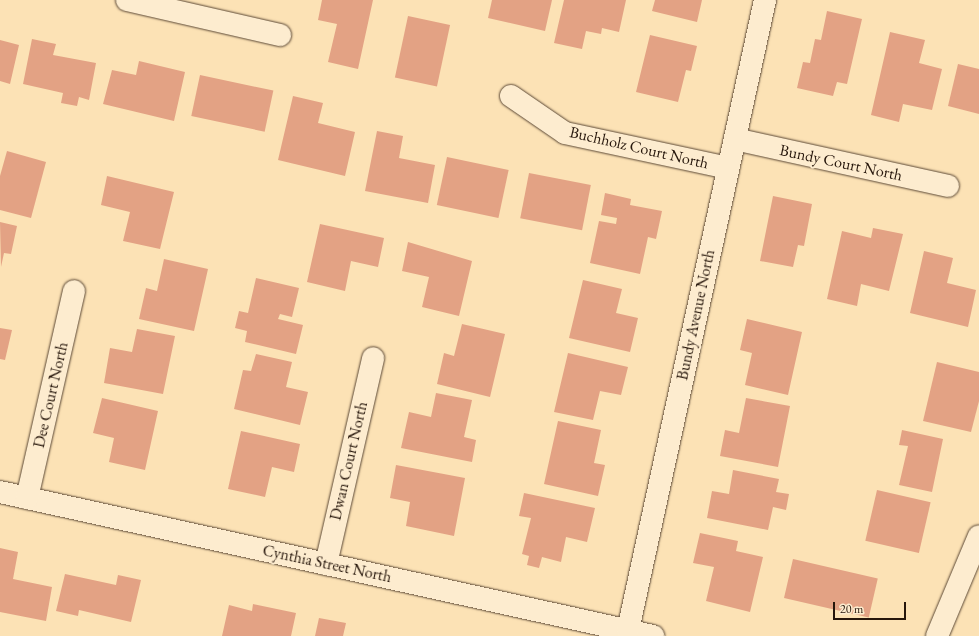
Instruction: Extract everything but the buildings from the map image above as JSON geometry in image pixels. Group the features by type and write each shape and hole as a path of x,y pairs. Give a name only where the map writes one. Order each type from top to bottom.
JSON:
{"street":[{"path":"128,0 176,5 280,35"},
{"name":"Bundy Avenue North","path":"628,630 765,0"},
{"name":"Buchholz Court North","path":"511,96 565,133 728,168"},
{"name":"Bundy Court North","path":"735,139 948,186"},
{"name":"Dee Court North","path":"27,498 74,291"},
{"name":"Dwan Court North","path":"326,564 373,358"},
{"name":"Cynthia Street North","path":"0,492 653,636"},
{"path":"937,636 979,536"}]}
